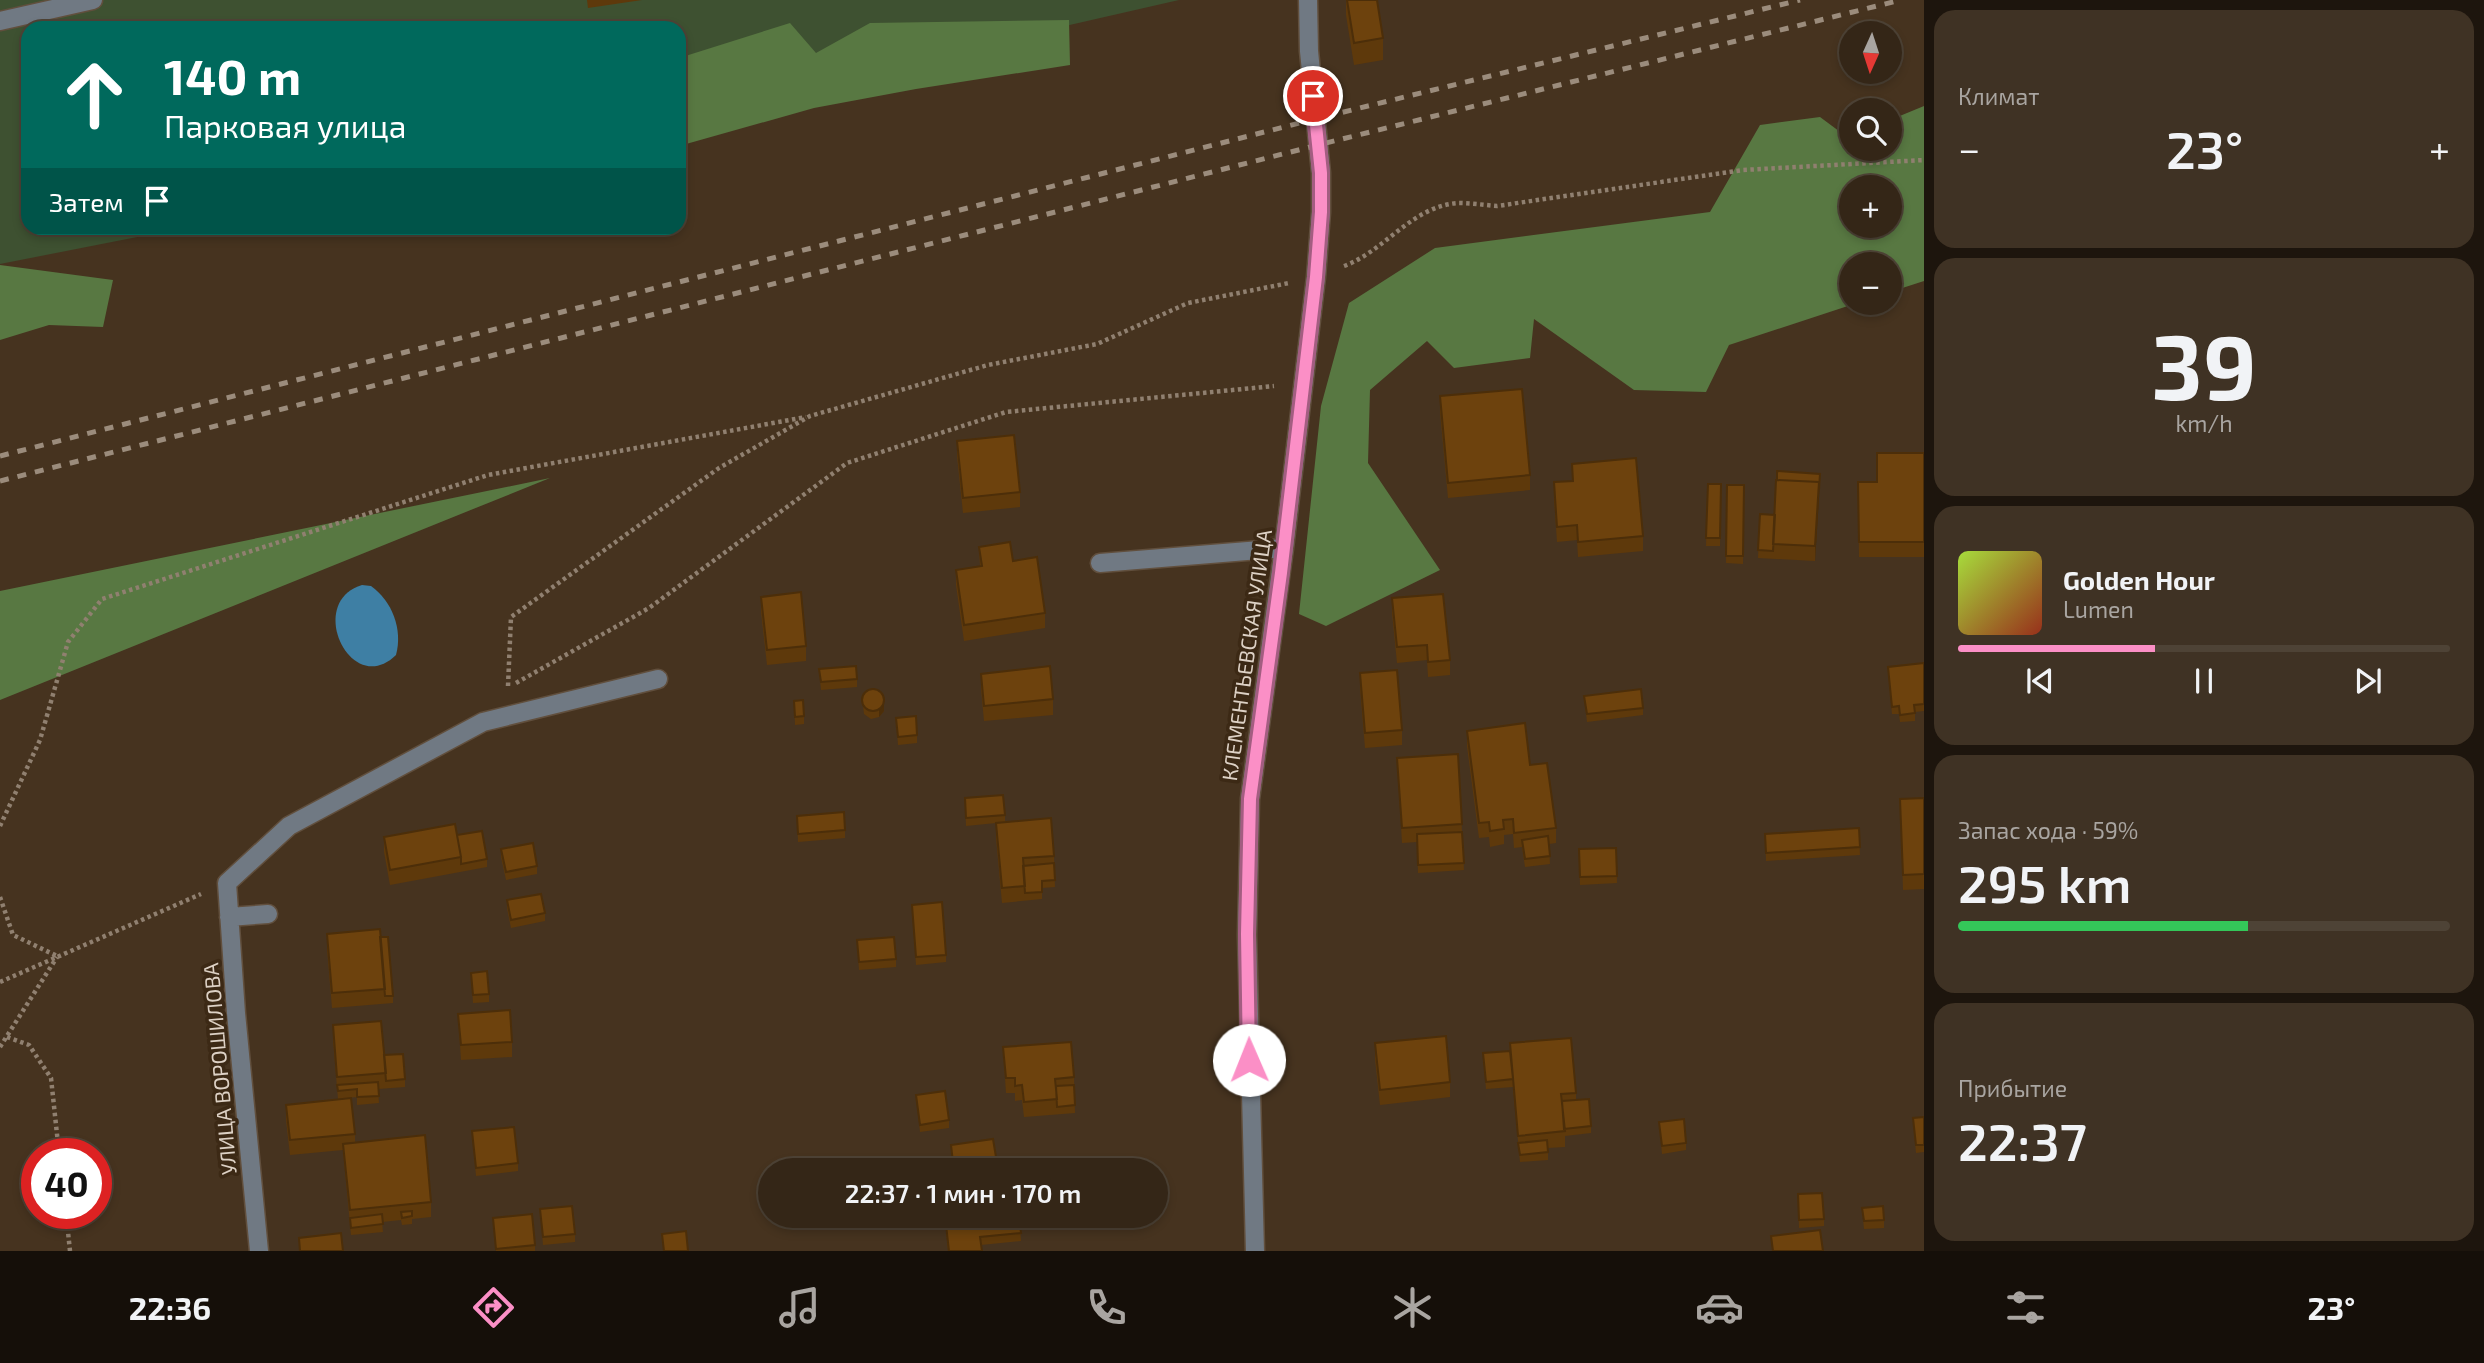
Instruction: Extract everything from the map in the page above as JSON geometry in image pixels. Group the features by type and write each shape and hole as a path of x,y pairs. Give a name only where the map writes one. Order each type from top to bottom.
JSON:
{"street":[{"path":"0,21 93,0"},
{"name":"КЛЕМЕНТЬЕВСКАЯ УЛИЦА","path":"1255,1251 1248,1004 1250,799 1284,548 1316,277 1321,212 1321,173 1309,51 1308,0"},
{"path":"1100,563 1284,548"},
{"path":"227,883 289,826 483,722 658,679"},
{"name":"УЛИЦА ВОРОШИЛОВА","path":"227,883 236,1013 259,1251"},
{"path":"229,917 268,914"}],"path":[{"path":"0,826 40,740 68,642 102,598 488,475 810,416 988,365 1097,345 1188,303 1316,277 1360,260 1414,218 1435,208 1458,203 1497,206 1743,170 1924,159"},
{"path":"483,722 508,687 649,608 847,463 1006,412 1303,383"},
{"path":"508,687 511,617 719,468 810,416"},
{"path":"0,982 227,883"},
{"path":"0,897 13,935 57,957"},
{"path":"0,1047 57,957"},
{"path":"7,1037 29,1045 51,1078 57,1138"},
{"path":"68,1229 70,1251"}],"green space":[{"path":"0,0 1179,0 686,112 686,21 21,21 21,235 147,235 0,264"},
{"path":"1069,20 1070,65 814,108 686,144 686,56 790,23 816,53 870,23"},
{"path":"1924,106 1924,281 1902,288 1902,252 1839,252 1839,309 1729,345 1706,392 1634,390 1534,319 1530,358 1454,368 1427,341 1370,390 1368,463 1440,570 1326,626 1299,614 1321,406 1349,303 1435,248 1710,212 1760,125 1820,117 1839,131 1839,161 1902,161 1902,115"},
{"path":"0,265 113,280 103,327 49,325 0,340"},
{"path":"550,478 0,700 0,591"}],"water":[{"path":"362,585 371,586 385,599 397,626 396,655 379,665 364,665 350,657 341,643 336,626 337,609 345,595"}],"building":[{"path":"1347,0 1377,0 1383,38 1354,43"},
{"path":"1522,389 1530,475 1448,483 1440,396"},
{"path":"1014,435 1020,492 963,498 957,441"},
{"path":"1877,453 1924,453 1924,542 1859,542 1858,482 1877,482"},
{"path":"1636,458 1643,536 1578,542 1577,525 1557,527 1554,482 1573,481 1572,464"},
{"path":"1777,471 1820,474 1819,489 1819,482 1777,480"},
{"path":"1776,480 1819,482 1815,546 1773,544"},
{"path":"1708,484 1721,484 1720,538 1706,538"},
{"path":"1727,485 1744,485 1743,556 1726,556"},
{"path":"1760,514 1775,515 1773,551 1758,550"},
{"path":"1010,542 1013,561 1037,557 1045,613 964,625 956,570 982,566 979,547"},
{"path":"801,592 806,646 767,650 761,597"},
{"path":"1443,594 1450,660 1428,662 1427,645 1397,647 1392,598"},
{"path":"1924,663 1924,704 1914,705 1915,713 1900,715 1899,706 1892,707 1888,667"},
{"path":"856,666 857,679 821,682 819,669"},
{"path":"1050,666 1053,699 984,706 981,674"},
{"path":"1397,670 1402,730 1365,733 1360,673"},
{"path":"873,689 883,696 884,700 877,710 873,711 863,704 862,700 869,690"},
{"path":"1641,689 1643,708 1587,714 1584,696"},
{"path":"803,700 804,716 795,717 794,701"},
{"path":"916,716 917,735 898,737 896,718"},
{"path":"1525,723 1530,765 1547,763 1556,828 1514,833 1513,819 1503,820 1504,829 1490,831 1489,822 1479,823 1467,731"},
{"path":"1458,754 1462,824 1402,828 1397,758"},
{"path":"1003,795 1005,815 966,818 965,798"},
{"path":"1924,798 1924,874 1903,875 1900,799"},
{"path":"844,812 845,830 798,834 797,816"},
{"path":"1051,818 1054,856 1023,858 1025,886 1002,888 996,823"},
{"path":"455,824 461,857 390,870 384,837"},
{"path":"1859,828 1860,847 1766,853 1765,834"},
{"path":"482,831 487,859 461,864 457,835"},
{"path":"1462,832 1464,863 1418,865 1417,834"},
{"path":"1548,836 1550,856 1525,859 1522,840"},
{"path":"533,843 537,866 506,872 501,849"},
{"path":"1616,848 1617,876 1580,877 1579,849"},
{"path":"1054,863 1055,880 1042,881 1042,892 1025,893 1023,866"},
{"path":"541,894 545,913 511,920 507,900"},
{"path":"942,902 946,955 916,957 912,905"},
{"path":"380,929 385,989 332,993 327,934"},
{"path":"380,937 388,937 393,996 385,996"},
{"path":"894,937 896,959 859,962 857,940"},
{"path":"487,971 489,994 473,995 471,973"},
{"path":"510,1010 512,1042 461,1045 458,1014"},
{"path":"381,1021 386,1073 337,1077 333,1025"},
{"path":"1446,1036 1450,1082 1380,1090 1375,1043"},
{"path":"1571,1038 1576,1093 1561,1094 1565,1131 1518,1136 1510,1043"},
{"path":"1071,1042 1074,1077 1055,1079 1057,1099 1024,1102 1022,1085 1015,1086 1015,1078 1006,1078 1003,1047"},
{"path":"1510,1051 1513,1079 1486,1082 1483,1053"},
{"path":"403,1054 405,1079 386,1081 384,1055"},
{"path":"378,1082 379,1096 357,1097 357,1089 338,1091 337,1085"},
{"path":"1074,1085 1075,1105 1057,1107 1056,1086"},
{"path":"945,1091 949,1120 920,1125 916,1095"},
{"path":"351,1098 355,1134 290,1140 286,1105"},
{"path":"1589,1099 1591,1126 1564,1129 1562,1101"},
{"path":"1924,1117 1924,1145 1916,1145 1913,1118"},
{"path":"1684,1119 1686,1143 1662,1146 1659,1122"},
{"path":"514,1127 518,1163 476,1168 472,1131"},
{"path":"425,1135 431,1202 350,1210 343,1144"},
{"path":"993,1139 996,1158 952,1158 951,1145"},
{"path":"1547,1140 1548,1152 1520,1155 1518,1143"},
{"path":"1822,1193 1824,1219 1799,1220 1798,1194"},
{"path":"572,1206 575,1234 543,1237 540,1209"},
{"path":"1883,1206 1884,1220 1864,1221 1862,1208"},
{"path":"412,1211 412,1216 402,1218 401,1212"},
{"path":"382,1214 383,1224 351,1228 350,1218"},
{"path":"532,1214 535,1245 496,1249 493,1218"},
{"path":"946,1228 1020,1228 1021,1233 980,1237 982,1251 949,1251"},
{"path":"1820,1230 1823,1251 1773,1251 1771,1236"},
{"path":"686,1231 688,1251 664,1251 662,1234"},
{"path":"341,1233 343,1251 300,1251 299,1238"}],"railway":[{"path":"0,456 1315,119 1800,0"},
{"path":"0,481 1318,145 1901,0"}],"route":[{"path":"1249,1060 1247,934 1250,799 1281,573 1316,277 1321,173 1313,96"}]}
